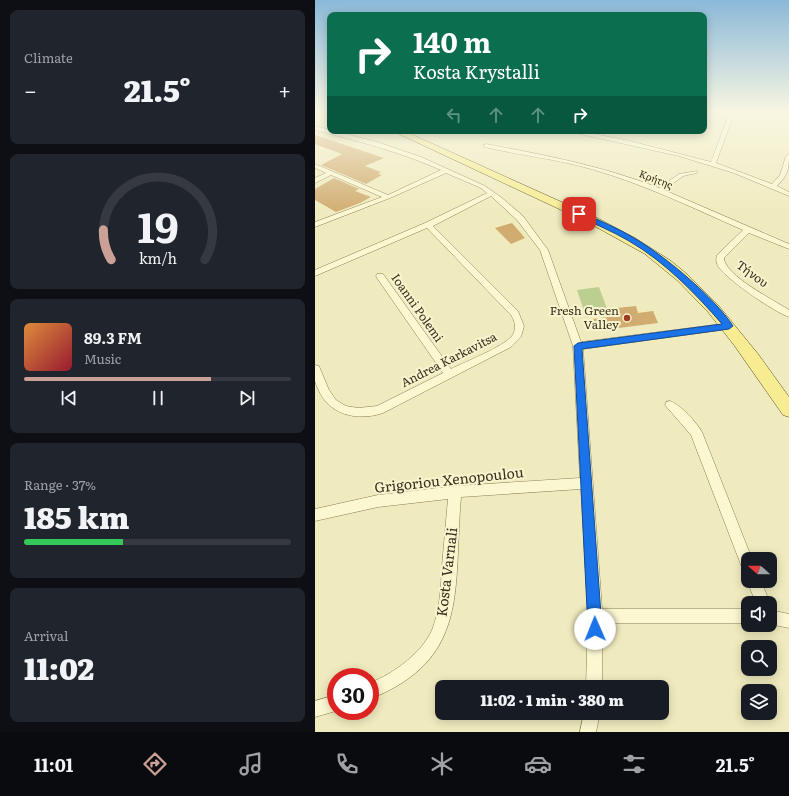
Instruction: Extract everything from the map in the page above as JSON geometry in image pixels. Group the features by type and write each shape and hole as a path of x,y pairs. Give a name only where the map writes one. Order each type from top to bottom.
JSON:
{"main road":[{"path":"428,145 594,220 632,240 664,262 703,296 729,326 789,410"}],"street":[{"path":"382,145 393,148 447,170 492,193 520,218 544,250 551,264 578,346 595,616 594,680"},
{"path":"643,145 713,164 789,194"},
{"path":"713,164 720,145"},
{"name":"Κρήτης","path":"486,146 594,168 660,190 747,230 789,247"},
{"path":"773,187 783,176 789,156"},
{"path":"315,166 387,197"},
{"path":"315,225 387,197 447,170"},
{"path":"660,190 681,175 695,172"},
{"path":"315,181 331,173"},
{"path":"315,273 428,225 492,193"},
{"name":"Andrea Karkavitsa","path":"315,369 327,397 332,403 340,408 361,413 379,410 508,345 517,337 520,326 515,313 428,225"},
{"name":"Τήνου","path":"747,230 720,257 719,262 722,267 735,278 789,314"},
{"name":"Ioanni Polemi","path":"380,276 449,374"},
{"path":"578,346 729,326"},
{"path":"670,405 696,432 743,552"},
{"name":"Grigoriou Xenopoulou","path":"315,515 378,500 455,492 587,483"},
{"name":"Kosta Varnali","path":"379,687 394,680 415,662 431,645 441,623 446,600 455,492"},
{"path":"595,616 741,616"},
{"path":"777,618 789,620"},
{"path":"315,709 327,706"},
{"path":"588,732 591,720"}],"green space":[{"path":"599,287 609,314 586,317 577,290"}],"building":[{"path":"318,145 345,145 384,158 365,166 381,172 378,174 382,175 366,184 321,165 342,154"},
{"path":"334,178 359,189 355,191 371,197 336,212 315,200 315,189"},
{"path":"512,223 525,238 511,244 495,228"},
{"name":"Fresh Green Valley","path":"636,306 638,313 653,311 658,323 603,330 584,320 617,316 616,308"}],"place":[{"name":"Fresh Green Valley","path":"627,318"}],"route":[{"path":"579,214 609,227 648,250 683,277 703,296 729,326 694,332 578,346 595,629"}]}
